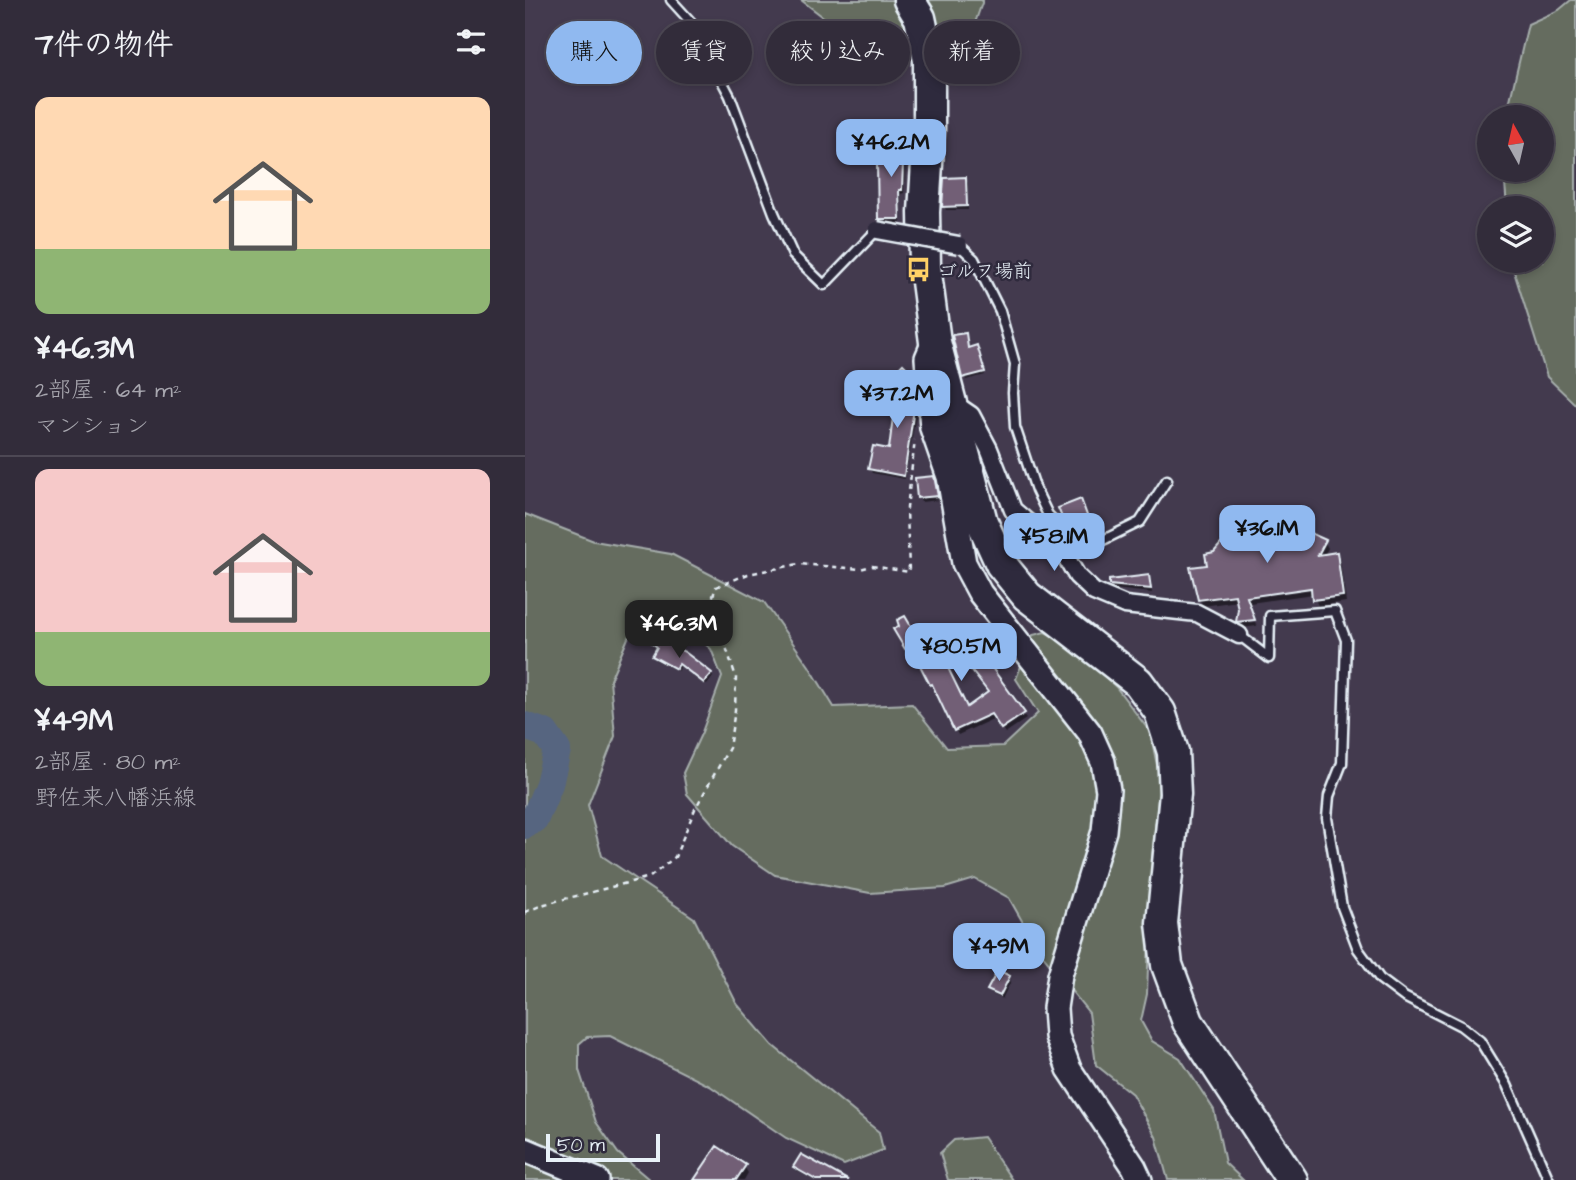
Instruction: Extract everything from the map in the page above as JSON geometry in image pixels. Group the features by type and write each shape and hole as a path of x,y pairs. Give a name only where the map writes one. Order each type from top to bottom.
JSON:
{"highway":[{"path":"909,0 920,18 929,60 924,253 935,342 982,522 1001,564 1027,596 1138,682 1160,712 1173,752 1175,794 1162,923 1167,965 1188,1022 1292,1180"}],"main road":[{"path":"935,342 927,358 932,428 949,477 964,563 981,593 1090,733 1103,762 1108,790 1104,831 1060,975 1055,1007 1057,1036 1069,1069 1140,1180"},
{"path":"525,1150 597,1180"}],"street":[{"path":"877,230 959,246"},
{"path":"950,401 971,415 989,449 1013,510 1063,552 1077,576 1094,593 1125,605 1197,613 1239,635"}],"lane":[{"path":"671,0 691,22 730,96 773,213 793,255 824,285 877,230"},
{"path":"959,246 974,259 1000,311 1015,364 1015,428 1036,490 1048,515 1069,535 1091,546 1140,522 1167,480"},
{"path":"1239,635 1269,657 1270,616 1335,611 1346,640 1342,763 1329,796 1327,818 1342,907 1358,949 1380,979 1404,997 1461,1026 1480,1041 1507,1085 1549,1180"}],"path":[{"path":"525,912 544,904 650,877 675,858 695,809 729,748 736,710 736,677 711,602 716,587 748,574 799,564 860,569 871,566 909,572 907,508 916,432"}],"green space":[{"path":"801,0 983,0 976,21 924,21 924,54 910,57 910,21 829,21"},
{"path":"1571,0 1576,0 1576,405 1547,377 1514,273 1554,273 1554,196 1506,196 1505,182 1554,182 1554,105 1509,105 1528,24 1559,10"},
{"path":"525,514 594,541 671,554 764,602 834,707 912,704 947,748 1003,746 1038,713 1016,679 1033,635 1045,632 1069,644 1116,687 1150,732 1160,779 1152,858 1147,994 1141,1021 1152,1041 1180,1058 1214,1110 1225,1163 1243,1180 1168,1180 1156,1137 1132,1094 1096,1065 1089,1013 1038,949 1009,898 975,879 945,888 870,893 775,875 732,846 687,794 683,773 702,732 722,677 711,649 681,624 656,619 628,638 610,680 615,736 588,805 602,856 694,918 737,1004 772,1045 879,1132 883,1150 844,1165 786,1138 710,1086 610,1036 587,1037 579,1044 579,1070 596,1122 618,1153 650,1180 525,1180"},
{"path":"983,1137 1012,1180 948,1180 940,1153 954,1140"}],"building":[{"path":"887,135 904,136 902,190 899,190 900,219 878,219 877,164 885,164"},
{"path":"966,177 967,206 942,207 944,178"},
{"path":"966,333 968,348 977,345 985,372 962,378 952,335"},
{"path":"903,364 914,375 915,382 897,399 915,402 904,476 868,469 873,446 889,449 897,384 890,377"},
{"path":"934,476 938,496 917,498 915,478"},
{"path":"1081,499 1089,521 1071,528 1063,520 1058,508"},
{"path":"1265,513 1326,540 1318,555 1337,552 1343,596 1312,600 1311,588 1247,597 1255,620 1236,622 1238,609 1235,595 1198,600 1190,567 1207,565 1205,554 1214,552 1226,538 1225,525 1262,519"},
{"path":"1149,575 1151,589 1109,585 1109,580"},
{"path":"905,616 922,645 934,639 967,707 988,692 961,657 976,646 1025,713 1001,729 991,714 954,731 910,646 905,649 893,629 899,626 897,620"},
{"path":"654,637 685,652 712,673 704,683 679,664 676,669 652,656 657,647 651,642"},
{"path":"998,970 1010,976 1000,996 987,990"},
{"path":"717,1146 746,1165 736,1180 694,1180"},
{"path":"801,1154 848,1180 816,1180 793,1167"}],"waterway":[{"path":"525,726 545,733 557,750 549,784 535,818 525,825"}],"place":[{"name":"ゴルフ場前","path":"918,270"}]}
